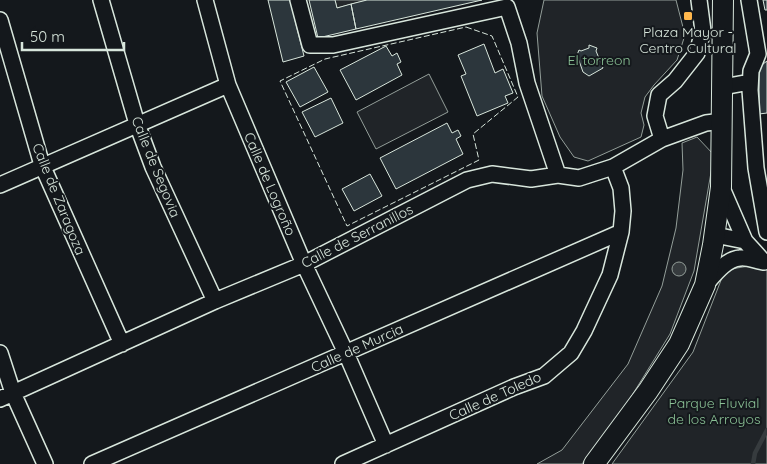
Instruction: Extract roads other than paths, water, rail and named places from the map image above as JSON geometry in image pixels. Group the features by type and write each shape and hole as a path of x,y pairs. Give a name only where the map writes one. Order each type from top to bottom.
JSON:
{"main road":[{"path":"594,464 648,392 679,344 705,285 714,240 721,187 723,0"}],"street":[{"name":"Calle de Segovia","path":"101,0 137,124 153,167 215,301"},
{"name":"Calle de Logroño","path":"205,0 228,85 304,264 386,444"},
{"path":"298,0 310,45 333,46 507,7 519,43 527,84 558,174"},
{"path":"662,139 655,116 659,95 675,80 698,53 703,31 699,0"},
{"path":"749,0 762,53 751,71 750,82 762,166 767,232"},
{"name":"Calle de Zaragoza","path":"0,20 42,165 122,344"},
{"path":"723,87 750,82"},
{"path":"0,185 228,85"},
{"name":"Calle de Serranillos","path":"7,396 215,301 304,264 467,180 492,174 531,179 558,174 579,178 613,167 662,139 706,123 723,122"},
{"name":"Calle de Toledo","path":"343,464 514,387 544,376 571,353 584,331 610,275 621,232 623,212 621,188 613,167"},
{"path":"721,187 746,241 765,263"},
{"name":"Calle de Murcia","path":"92,464 621,232"},
{"path":"714,240 746,241"},
{"path":"714,240 765,263"},
{"path":"705,285 729,262 740,258 765,263"},
{"path":"0,353 7,396 45,464"}],"waterway":[{"path":"753,464 755,453 767,430"}],"place":[{"name":"Plaza Mayor - Centro Cultural","path":"688,16"}],"park label":[{"name":"El torreon","path":"599,60"},
{"name":"Parque Fluvial de los Arroyos","path":"714,412"}]}
